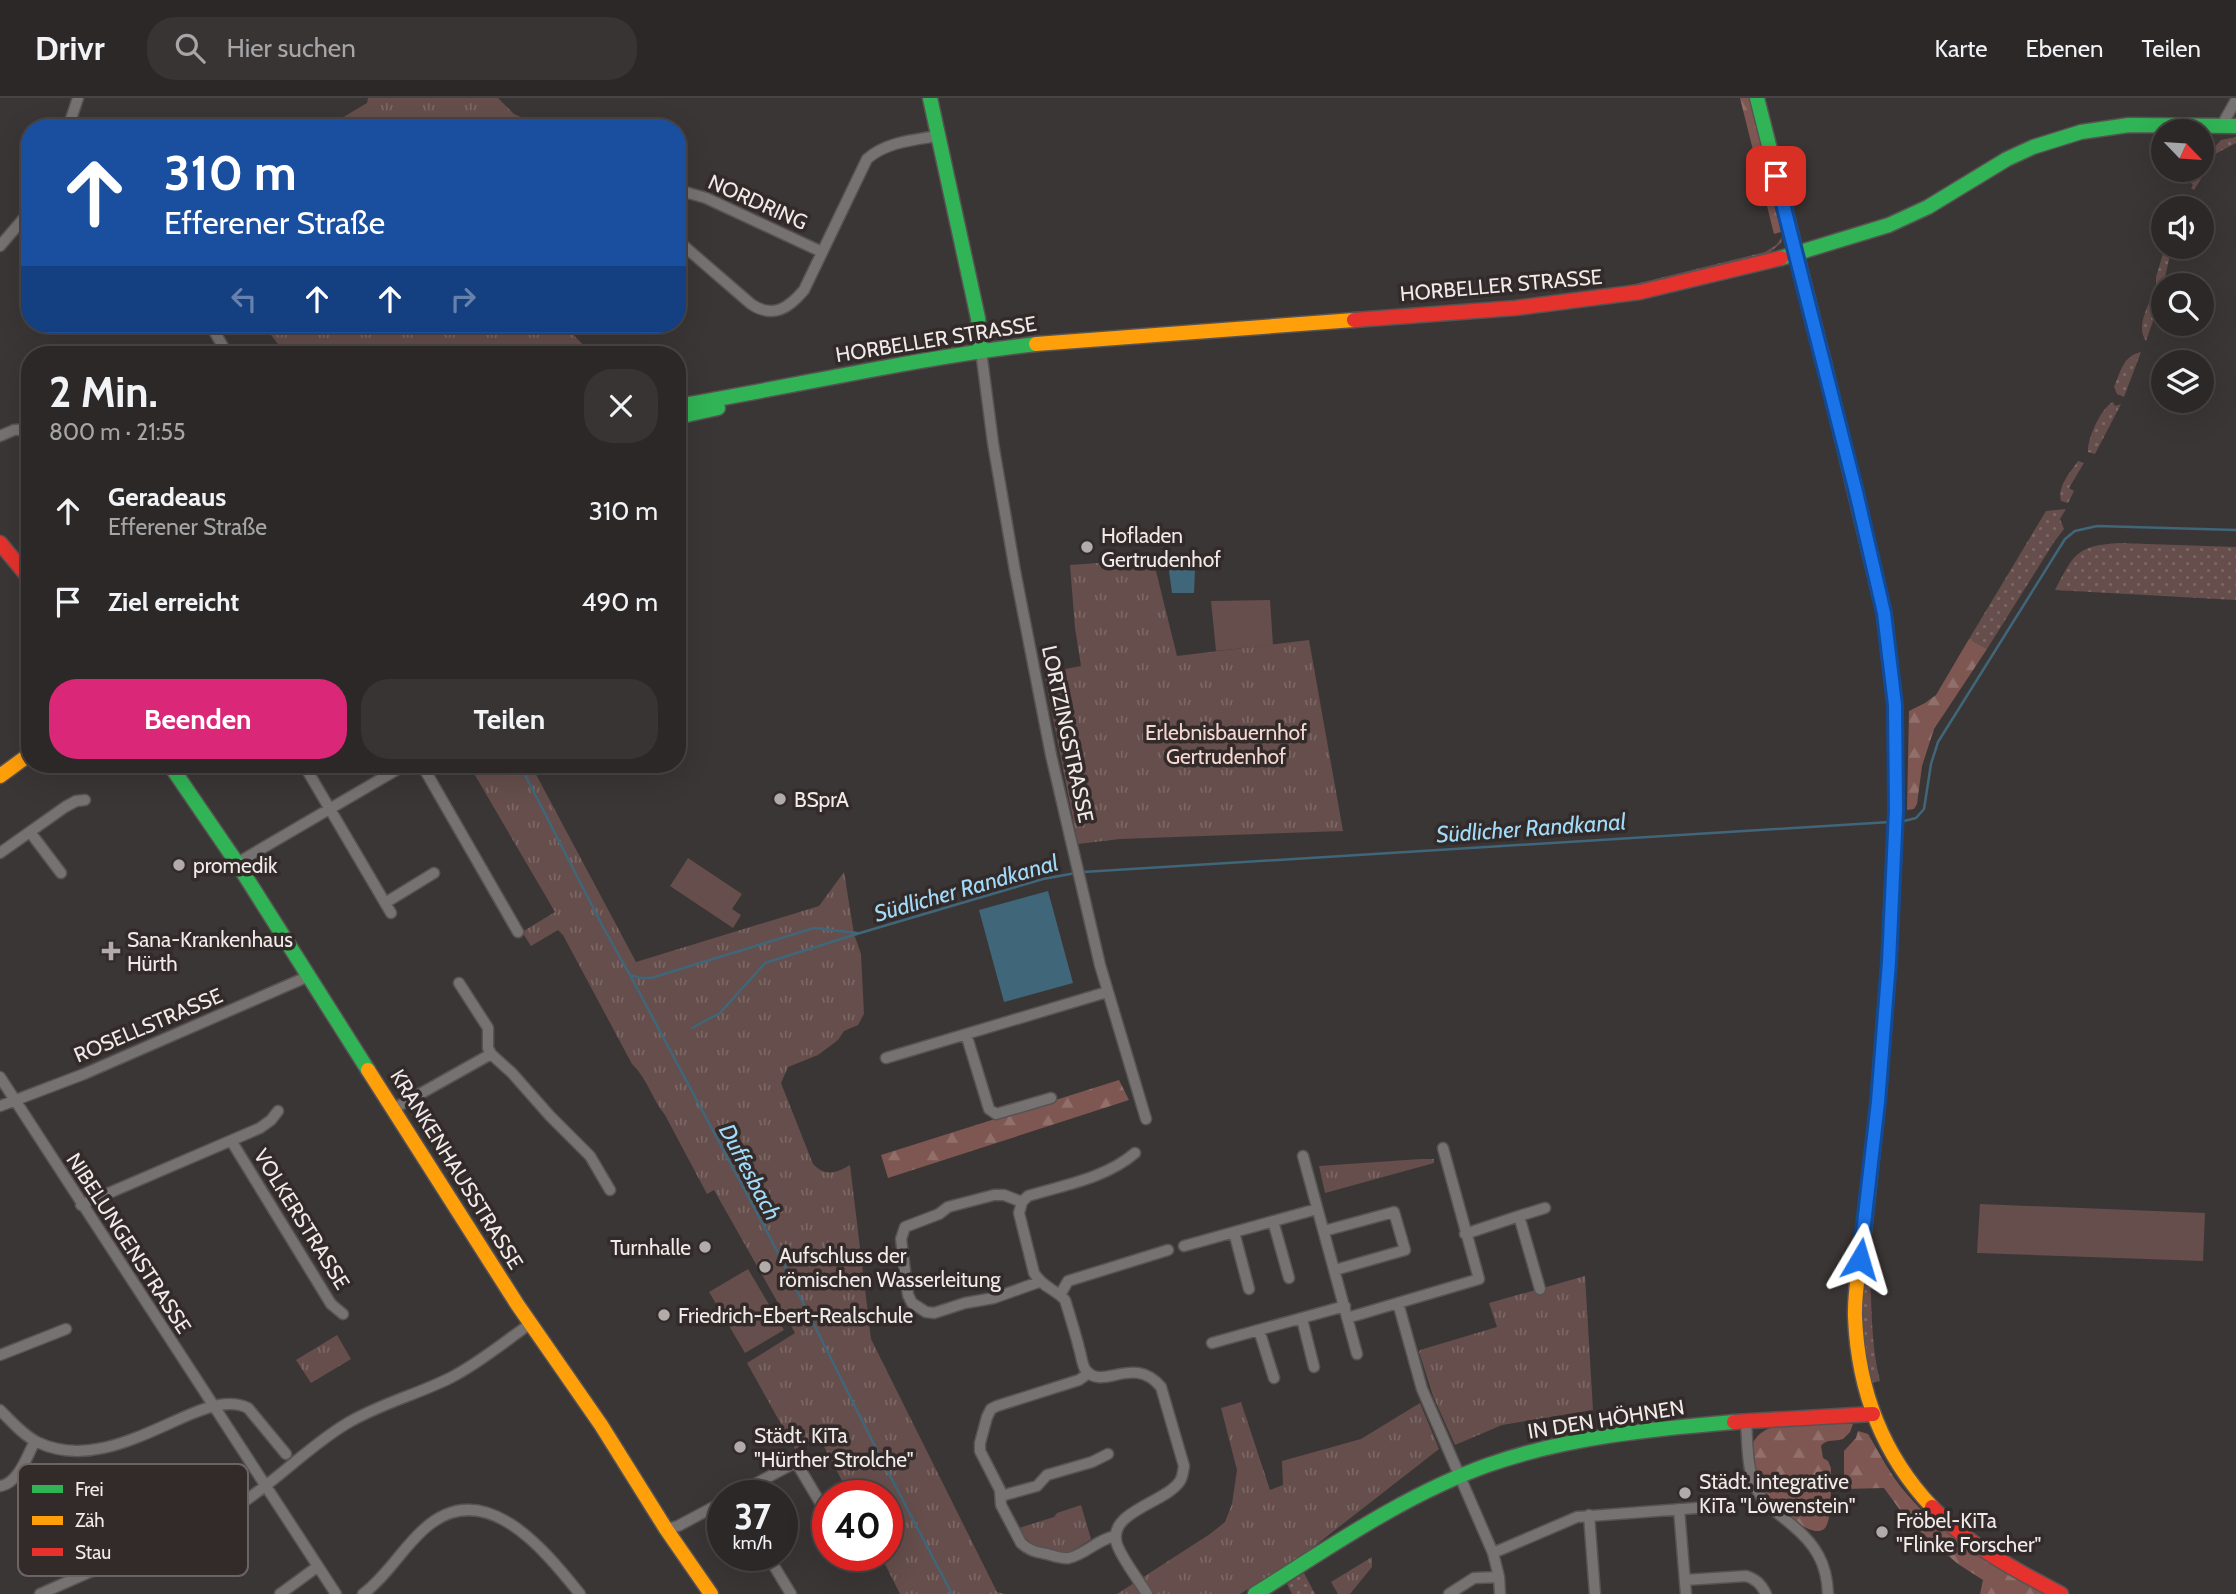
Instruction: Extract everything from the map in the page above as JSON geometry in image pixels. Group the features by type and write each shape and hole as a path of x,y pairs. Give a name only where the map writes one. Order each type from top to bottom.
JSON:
{"street":[{"path":"71,119 78,98"},
{"path":"930,98 978,318 982,351"},
{"path":"1757,98 1856,492 1886,623 1895,705 1896,810 1884,1041 1855,1315 1859,1364 1873,1414 1885,1444 1923,1500 1954,1529 2009,1567 2061,1594"},
{"path":"2229,126 2236,100"},
{"name":"HORBELLER STRASSE","path":"686,405 744,396 854,372 1082,338 1515,309 1640,292 1695,281 1889,225 1927,208 2007,159 2057,138 2129,125 2229,126"},
{"name":"NORDRING","path":"686,248 760,310 770,312 780,309 795,300 804,289 867,159 877,149 938,136"},
{"name":"NORDRING","path":"686,192 706,198 822,252"},
{"path":"0,246 21,229"},
{"name":"LORTZINGSTRASSE","path":"982,351 993,443 1048,742 1107,992 1146,1119"},
{"name":"HORBELLER STRASSE","path":"686,415 723,407 744,396"},
{"path":"1,434 21,430"},
{"path":"0,542 21,568"},
{"path":"0,776 21,761"},
{"name":"KRANKENHAUSSTRASSE","path":"175,773 237,863 530,1324 601,1425 711,1594"},
{"path":"309,773 388,908 434,873"},
{"path":"237,863 391,773"},
{"path":"427,773 519,932"},
{"path":"0,853 65,807 85,800"},
{"path":"30,832 61,873"},
{"name":"ROSELLSTRASSE","path":"0,1106 119,1059 309,976"},
{"path":"459,983 488,1028 488,1048 491,1054 590,1156 610,1190"},
{"path":"886,1058 1107,992"},
{"path":"966,1034 989,1109 994,1113 1051,1098"},
{"path":"393,1109 491,1054"},
{"name":"NIBELUNGENSTRASSE","path":"0,1077 336,1594"},
{"path":"81,1205 232,1142 260,1128 278,1111"},
{"name":"VOLKERSTRASSE","path":"232,1142 331,1304 343,1314"},
{"path":"1212,1343 1302,1319 1398,1303 1479,1279 1443,1148"},
{"path":"1135,1153 1123,1164 1101,1173 1028,1196 1022,1202 1019,1213 1034,1273 1039,1282 1065,1300 1085,1369 1097,1377 1105,1378 1132,1371 1154,1379 1161,1387 1184,1466 1178,1484 1166,1495 1125,1518 1118,1526 1115,1536 1118,1547 1147,1594"},
{"path":"1303,1156 1357,1354"},
{"path":"1022,1202 1004,1195 994,1195 948,1207 939,1214 905,1227 901,1239 908,1295 919,1308 934,1314 965,1303 1009,1294 1039,1282"},
{"path":"1465,1234 1545,1208"},
{"path":"1184,1246 1317,1209"},
{"path":"1324,1231 1394,1212 1405,1251 1335,1270"},
{"path":"1519,1216 1540,1289"},
{"path":"1273,1221 1289,1279"},
{"path":"1234,1232 1249,1289"},
{"path":"1060,1294 1068,1281 1168,1250"},
{"path":"1398,1303 1422,1389 1493,1553 1500,1594"},
{"path":"1302,1319 1314,1367"},
{"path":"248,1500 320,1441 347,1423 453,1377 530,1324"},
{"path":"0,1355 66,1329"},
{"path":"1259,1330 1274,1378"},
{"path":"1089,1373 1079,1380 991,1409 983,1428 980,1451 1000,1490 1001,1505 1021,1543 1032,1551 1071,1558 1100,1541 1115,1536"},
{"path":"0,1410 35,1441 54,1448 90,1451 112,1447 212,1405 243,1405 286,1454"},
{"name":"IN DEN HÖHNEN","path":"1255,1594 1374,1520 1460,1476 1514,1456 1629,1433 1826,1414 1873,1414"},
{"path":"1746,1422 1749,1466 1754,1483 1770,1508 1805,1537 1820,1558 1825,1569 1828,1594"},
{"path":"23,1464 35,1441"},
{"path":"1001,1496 1037,1486 1047,1475 1092,1462 1108,1454"},
{"path":"763,1480 796,1462 812,1489"},
{"path":"1,1486 9,1484 18,1473"},
{"path":"1493,1553 1577,1517 1723,1506"},
{"path":"1679,1509 1686,1594"},
{"path":"363,1594 386,1573 423,1530 441,1517 458,1510 478,1510 496,1514 522,1531 580,1594"},
{"path":"667,1529 707,1511"},
{"path":"1589,1515 1595,1594"},
{"path":"280,1594 317,1567"},
{"path":"777,1571 792,1594"},
{"path":"40,1594 82,1576"},
{"path":"1685,1580 1746,1576 1762,1585 1766,1594"},
{"path":"1449,1594 1474,1578 1499,1577"}],"green space":[{"path":"368,98 498,98 514,114 525,119 340,119 367,103"},
{"path":"1740,98 1751,98 1781,232 1774,234"},
{"path":"2236,137 2236,143 2215,154 2214,148 2221,140"},
{"path":"2190,182 2199,182 2194,190 2191,188 2193,185"},
{"path":"1782,237 1781,243 1768,254 1618,291 1615,289 1765,252"},
{"path":"2161,259 2169,259 2166,273 2157,273"},
{"path":"2150,300 2151,327 2146,341 2142,331"},
{"path":"270,333 572,333 584,346 279,346"},
{"path":"2141,352 2124,397 2117,394 2114,387 2123,365 2130,357"},
{"path":"2113,402 2115,406 2121,404 2095,454 2088,452 2096,424 2108,405"},
{"path":"2078,461 2084,463 2069,488 2074,491 2068,503 2061,501 2063,485"},
{"path":"2066,509 2060,519 2064,529 1987,649 1969,639 2046,511"},
{"path":"2118,543 2236,547 2236,600 2055,590 2078,554 2093,547"},
{"name":"Erlebnisbauernhof Gertrudenhof","path":"1153,559 1177,656 1309,640 1343,831 1120,839 1078,844 1044,673 1081,666 1070,565"},
{"path":"1270,600 1273,645 1216,651 1211,601"},
{"path":"1969,639 1987,649 1934,729 1922,766 1917,804 1914,809 1907,810 1909,711 1936,695"},
{"path":"474,773 535,773 636,962 819,906 844,872 854,934 861,954 864,1014 858,1025 844,1031 838,1040 818,1055 788,1067 781,1083 813,1164 827,1172 850,1165 871,1339 997,1592 1005,1594 900,1594 888,1571 903,1571 903,1480 842,1480 819,1437 795,1449 747,1363 795,1333 714,1190 707,1194 665,1115 632,1064 563,935 558,930 531,946 522,932 555,912"},
{"path":"688,858 742,894 732,909 741,915 733,928 670,886"},
{"path":"1119,1080 1129,1100 888,1178 881,1155"},
{"path":"1434,1159 1434,1163 1325,1193 1319,1166"},
{"path":"1980,1204 2205,1213 2203,1261 1977,1253"},
{"path":"1868,1251 1873,1333 1880,1381 1871,1383 1862,1317"},
{"path":"748,1269 784,1330 745,1353 709,1292"},
{"path":"1585,1276 1593,1410 1502,1425 1455,1445 1433,1396 1420,1350 1497,1327 1489,1303"},
{"path":"337,1335 351,1359 311,1383 296,1360"},
{"path":"1241,1402 1270,1490 1283,1485 1282,1461 1361,1439 1420,1403 1439,1449 1303,1555 1240,1594 1117,1594 1225,1522 1232,1504 1237,1470 1221,1408"},
{"path":"1820,1423 1853,1424 1843,1439 1828,1441 1821,1446 1823,1458 1831,1468 1831,1500 1828,1523 1819,1531 1810,1530 1791,1518 1766,1492 1756,1470 1753,1443 1765,1430 1773,1427"},
{"path":"1858,1431 1868,1434 1901,1486 1936,1524 1989,1562 2045,1594 1980,1594 1983,1580 1958,1564 1908,1521 1884,1488 1844,1489 1844,1451 1856,1438"},
{"path":"1081,1505 1091,1539 1069,1553 1054,1552 1033,1545 1019,1528 1054,1517 1057,1513"},
{"path":"1372,1557 1372,1567 1350,1594 1338,1594 1331,1582"},
{"path":"1304,1573 1315,1594 1292,1594 1287,1584"}],"water":[{"path":"1195,570 1194,593 1172,593 1169,571"},
{"path":"1048,891 1073,983 1004,1002 979,910"}],"waterway":[{"name":"Südlicher Randkanal","path":"1900,822 1916,818 1924,809 1931,764 1938,742 2065,539 2075,531 2097,526 2236,530"},
{"name":"Duffesbach","path":"524,773 603,927 775,1247 952,1594"},
{"name":"Südlicher Randkanal","path":"1083,872 1890,822"},
{"name":"Südlicher Randkanal","path":"692,1028 720,1013 765,963 1043,879 1076,873"},
{"path":"630,975 651,978 814,928 857,933"}],"traffic: fast":[{"path":"930,98 978,318 981,351"},
{"path":"1757,98 1824,363"},
{"path":"1781,258 1889,225 1928,207 2007,159 2033,147 2081,132 2129,125 2236,126"},
{"path":"686,404 901,364 1036,344"},
{"path":"686,415 718,408"},
{"path":"175,773 237,863 368,1070"},
{"path":"1255,1594 1397,1507 1488,1465 1548,1447 1579,1441 1641,1431 1734,1422"}],"traffic: slow":[{"path":"1036,344 1354,320"},
{"path":"1824,363 1884,613 1887,640"},
{"path":"0,776 21,761"},
{"path":"368,1070 517,1304 601,1425 666,1529 711,1594"},
{"path":"1864,1231 1855,1317 1857,1344 1867,1395 1886,1443 1914,1487 1932,1507"}],"traffic: jam":[{"path":"1354,320 1515,308 1640,292 1781,258"},
{"path":"0,543 21,568"},
{"path":"1864,1231 1889,962 1896,810 1895,705 1887,640"},
{"path":"1734,1422 1873,1414"},
{"path":"1932,1507 1977,1545 2061,1594"}],"place":[{"name":"Hofladen Gertrudenhof","path":"1087,547"},
{"name":"BSprA","path":"780,799"},
{"name":"promedik","path":"179,865"},
{"name":"Sana-Krankenhaus Hürth","path":"111,951"},
{"name":"Turnhalle","path":"705,1247"},
{"name":"Aufschluss der römischen Wasserleitung","path":"765,1267"},
{"name":"Friedrich-Ebert-Realschule","path":"664,1315"},
{"name":"Städt. KiTa \"Hürther Strolche\"","path":"740,1447"},
{"name":"Städt. integrative KiTa \"Löwenstein\"","path":"1685,1493"},
{"name":"Fröbel-KiTa \"Flinke Forscher\"","path":"1882,1532"}],"route":[{"path":"1776,176 1884,613 1895,705 1896,810 1889,962 1884,1041 1860,1259"}]}
